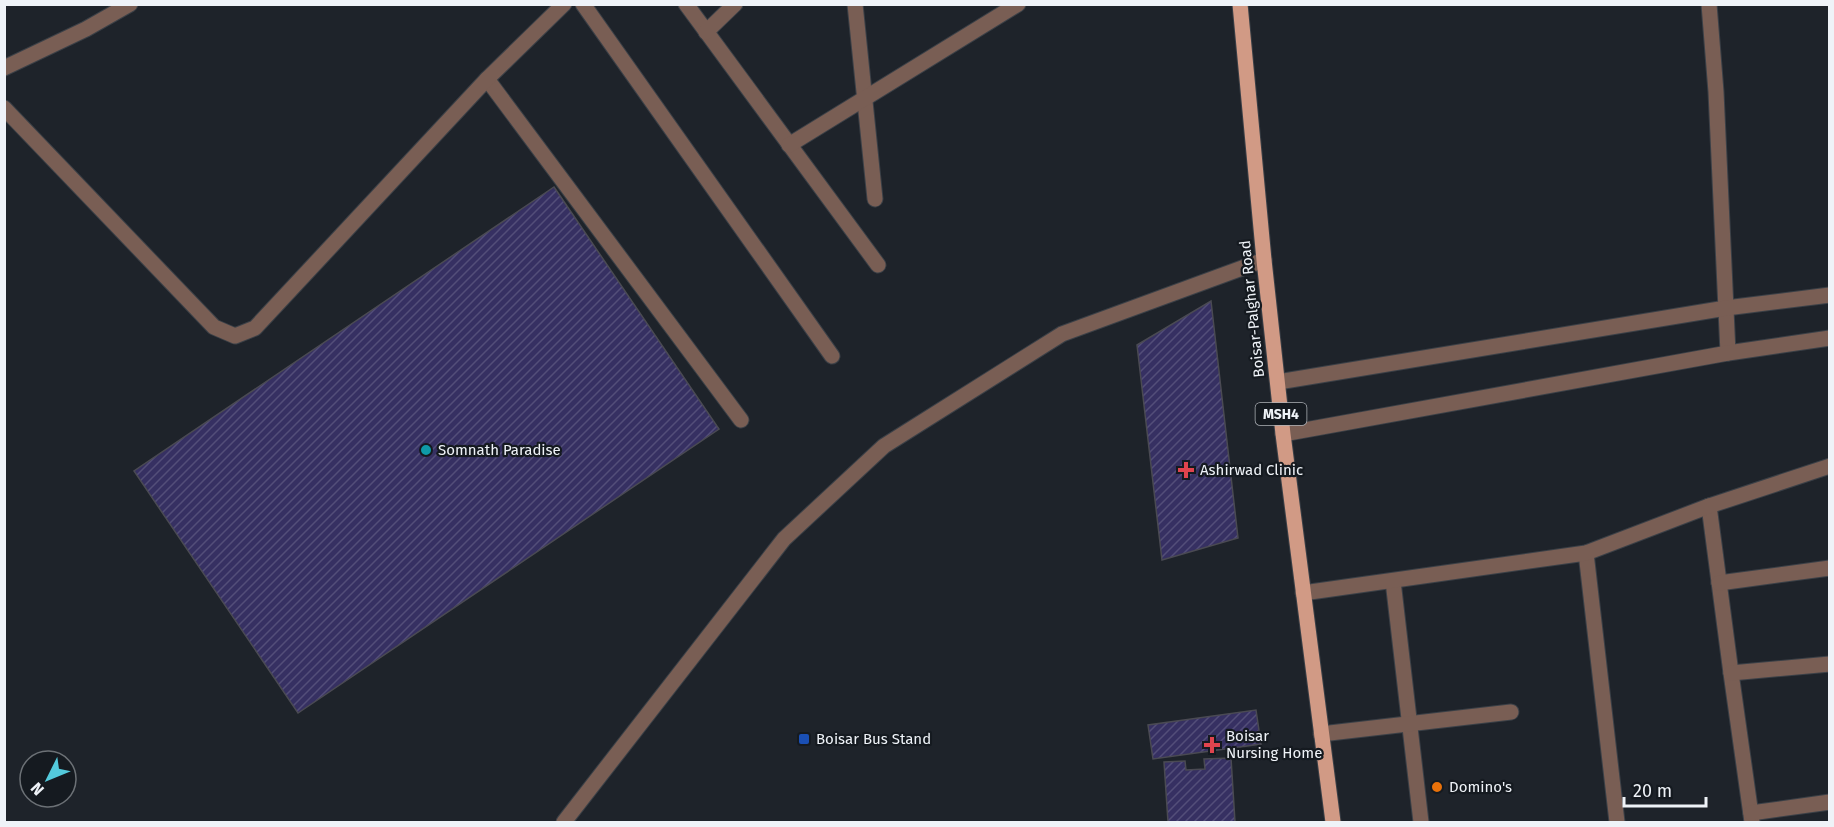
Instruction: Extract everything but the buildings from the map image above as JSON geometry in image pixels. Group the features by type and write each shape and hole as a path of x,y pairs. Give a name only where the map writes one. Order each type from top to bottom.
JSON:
{"main road":[{"name":"Boisar-Palghar Road","path":"1240,4 1283,434 1333,822"}],"street":[{"path":"4,68 86,29 130,4"},
{"path":"4,108 214,327 235,336 255,328 487,80 564,4"},
{"path":"583,4 832,357"},
{"path":"686,4 878,265"},
{"path":"706,32 735,4"},
{"path":"855,4 875,199"},
{"path":"789,145 1018,4"},
{"path":"1709,4 1716,92 1728,353"},
{"path":"487,80 741,420"},
{"path":"564,822 784,539 884,446 1062,334 1264,260"},
{"path":"1278,382 1726,308 1830,295"},
{"path":"1283,434 1728,353 1830,338"},
{"path":"1304,593 1586,553 1709,506 1830,466"},
{"path":"1709,506 1752,818 1830,802"},
{"path":"1586,553 1617,822"},
{"path":"1719,583 1830,568"},
{"path":"1393,580 1421,822"},
{"path":"1731,673 1830,664"},
{"path":"1321,734 1511,712"}],"place":[{"name":"Somnath Paradise","path":"426,450"},
{"name":"Ashirwad Clinic","path":"1186,470"},
{"name":"Boisar Bus Stand","path":"804,739"},
{"name":"Boisar Nursing Home","path":"1212,745"},
{"name":"Domino's","path":"1437,787"}]}
